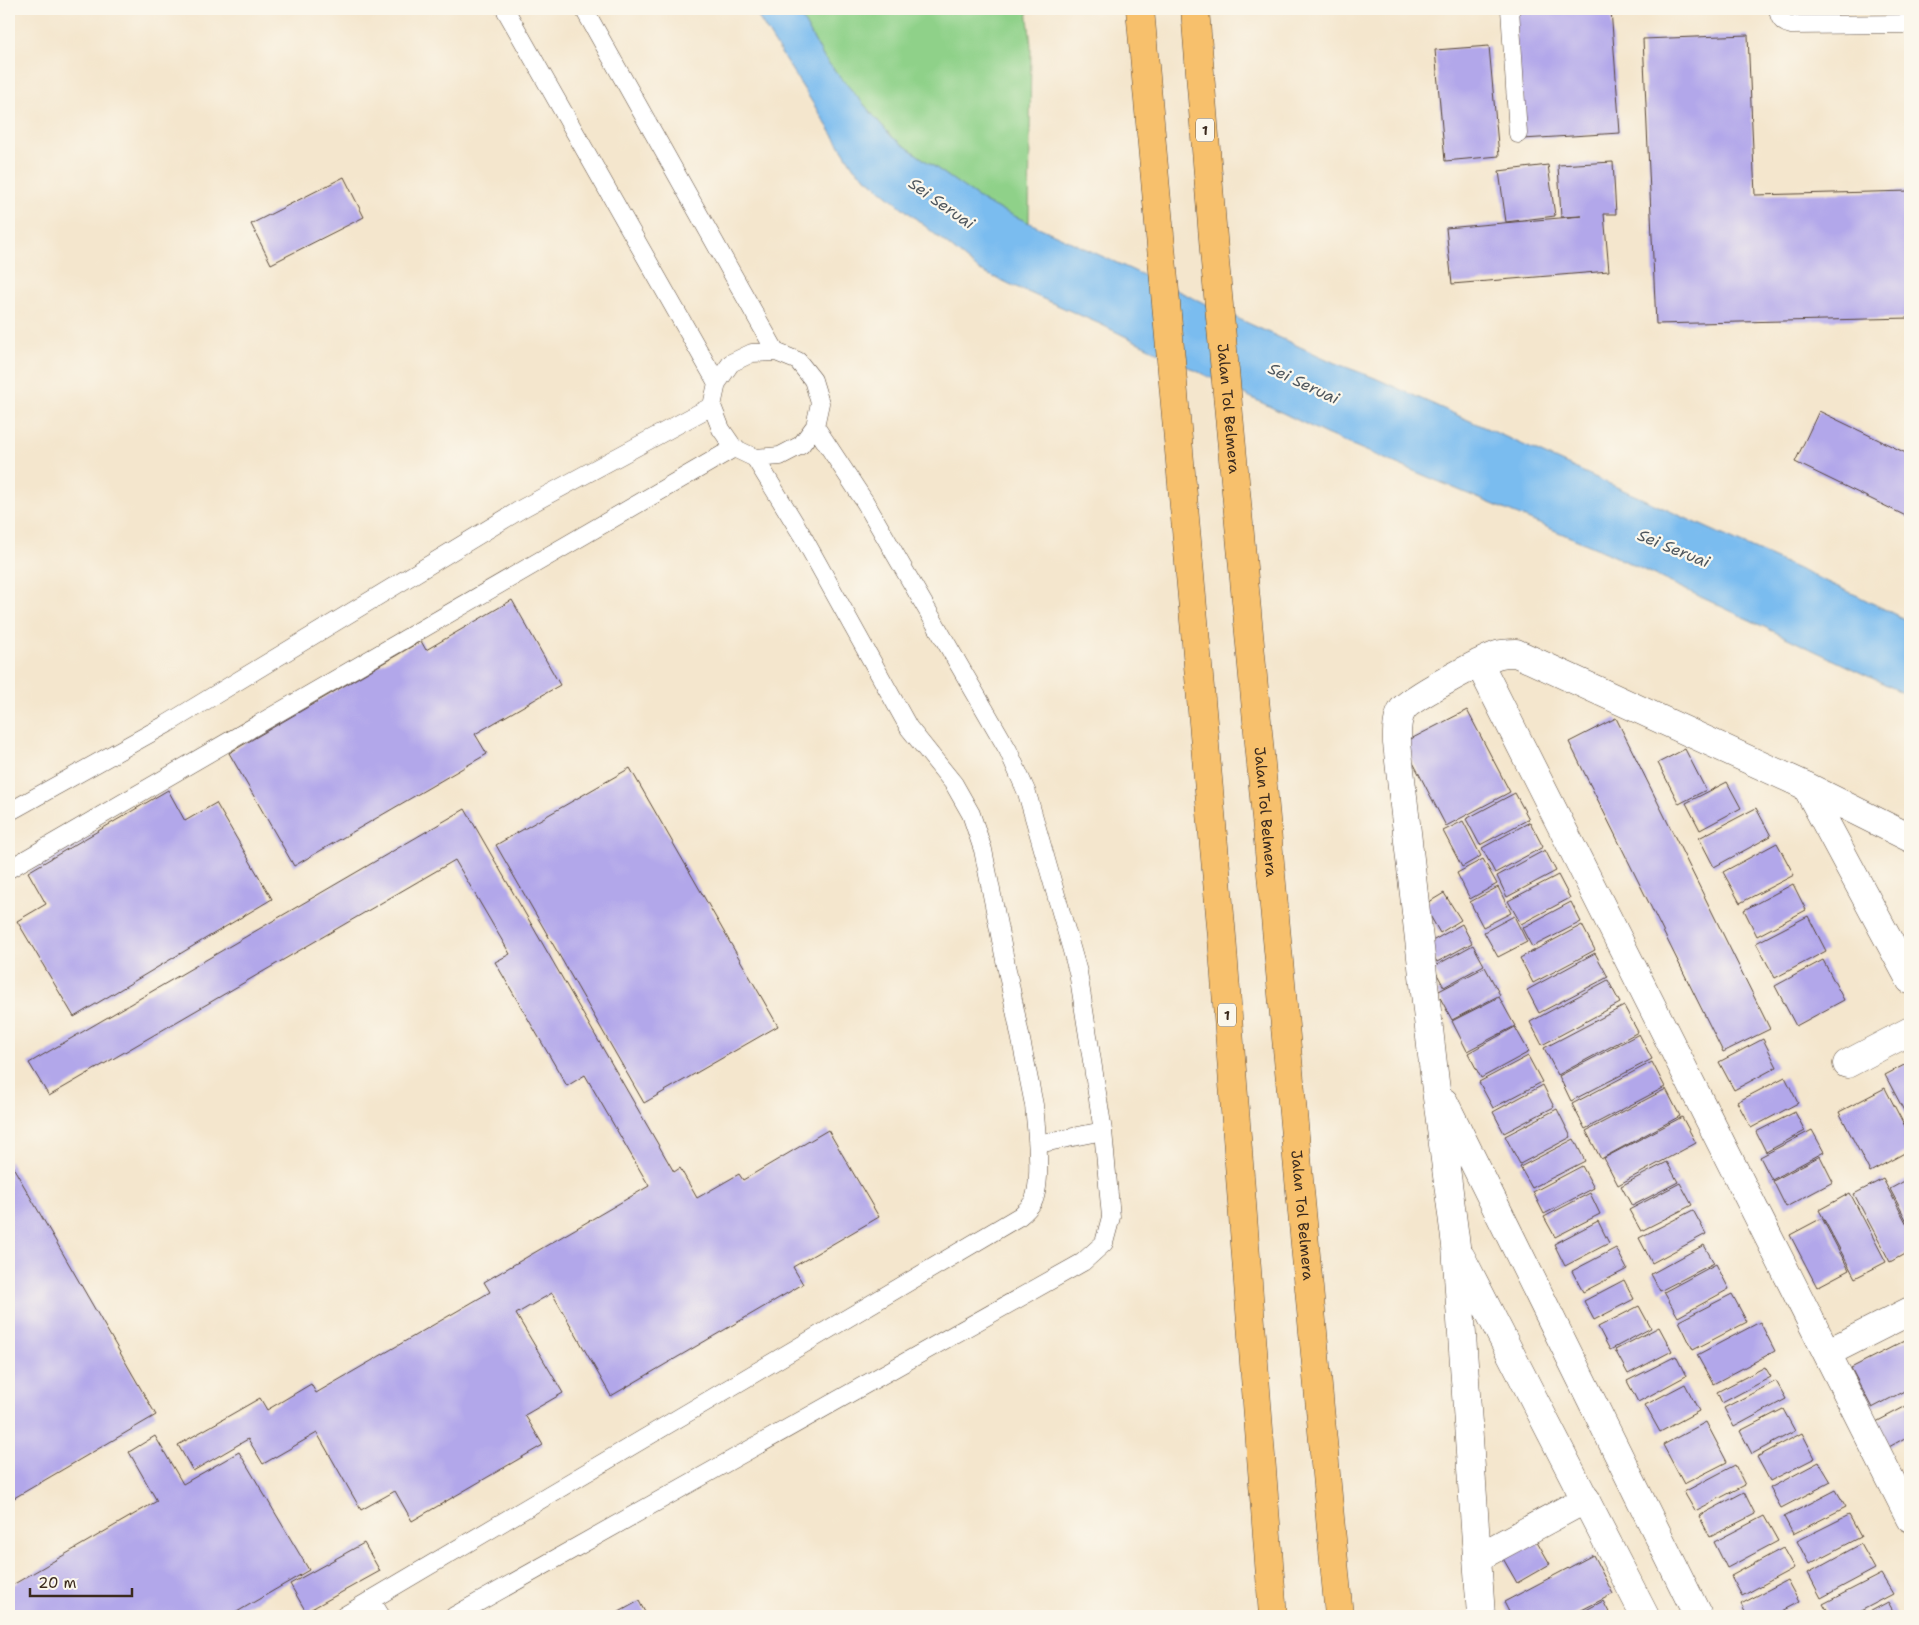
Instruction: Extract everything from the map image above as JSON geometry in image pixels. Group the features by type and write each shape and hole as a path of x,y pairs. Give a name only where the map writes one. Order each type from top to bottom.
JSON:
{"highway":[{"name":"1","path":"1140,9 1222,937 1273,1616"},
{"name":"Jalan Tol Belmera","path":"1195,9 1214,251 1340,1616"}],"street":[{"path":"1481,1616 1456,1246 1434,1082 1397,744 1398,721 1402,710 1414,700 1479,663 1496,655 1516,653 1806,786 1910,838"},
{"path":"1479,663 1910,1518"},
{"path":"1806,786 1910,980"},
{"path":"1847,1064 1910,1031"},
{"path":"1434,1082 1698,1616"},
{"path":"1456,1246 1645,1616"},
{"path":"1826,1353 1910,1310"},
{"path":"1477,1558 1586,1499"}],"lane":[{"path":"505,9 717,383"},
{"path":"584,9 776,352"},
{"path":"1510,9 1518,134"},
{"path":"1778,9 1782,22 1791,25 1910,24"},
{"path":"776,352 798,361 813,380 820,403 815,426 801,445 780,456 755,458 734,448 720,429 712,406 717,383 731,363 752,353 776,352"},
{"path":"9,812 167,724 523,508 712,406"},
{"path":"454,1616 1083,1262 1104,1243 1111,1217 1103,1131 1078,972 1027,793 1008,750 865,502 815,426"},
{"path":"9,869 734,448"},
{"path":"344,1616 1020,1216 1028,1209 1036,1191 1038,1144 1034,1105 983,850 971,814 954,784 909,728 802,535 755,458"},
{"path":"1038,1144 1103,1131"},
{"path":"371,1600 381,1616"}],"green space":[{"path":"797,9 1027,9 1031,45 1029,223 986,203 892,137 824,58"}],"water":[{"name":"Sei Seruai","path":"753,9 797,9 824,58 892,137 986,203 1335,363 1375,378 1858,596 1910,622 1910,696 1608,553 1326,434 1100,324 980,271 854,168"}],"building":[{"path":"1514,9 1611,9 1620,133 1523,139"},
{"path":"1748,35 1755,195 1910,191 1910,318 1656,324 1643,39"},
{"path":"1489,46 1499,156 1445,161 1435,50"},
{"path":"1613,162 1616,214 1604,214 1609,271 1452,284 1446,228 1582,216 1561,217 1558,165"},
{"path":"1548,165 1555,216 1506,222 1499,171"},
{"path":"344,177 364,217 271,264 251,224"},
{"path":"1819,411 1910,455 1910,518 1795,462"},
{"path":"512,600 560,685 475,734 487,754 294,866 229,753 421,641 426,650"},
{"path":"1467,710 1510,792 1446,826 1403,743"},
{"path":"1616,718 1770,1029 1723,1052 1569,742"},
{"path":"1685,749 1706,790 1679,804 1658,763"},
{"path":"630,768 778,1026 644,1103 496,845"},
{"path":"1727,782 1741,808 1700,830 1686,803"},
{"path":"168,790 185,821 216,803 272,899 74,1017 17,921 46,904 28,872"},
{"path":"1515,793 1529,819 1480,845 1466,819"},
{"path":"1756,808 1771,836 1714,867 1699,838"},
{"path":"465,809 674,1172 680,1168 697,1198 739,1174 743,1180 828,1130 879,1217 793,1267 803,1284 611,1396 552,1293 516,1314 563,1393 525,1415 543,1445 412,1521 395,1491 361,1510 317,1433 263,1464 248,1439 193,1471 178,1445 260,1398 267,1410 311,1384 316,1393 490,1292 484,1282 649,1186 585,1075 567,1086 495,962 510,954 455,860 49,1096 29,1063"},
{"path":"1463,821 1481,856 1462,867 1443,831"},
{"path":"1530,822 1543,847 1495,873 1482,848"},
{"path":"1777,843 1794,875 1740,903 1723,872"},
{"path":"1545,850 1556,871 1507,897 1497,876"},
{"path":"1483,859 1497,884 1470,899 1457,873"},
{"path":"1558,875 1570,898 1521,924 1508,901"},
{"path":"1793,884 1806,910 1757,936 1744,910"},
{"path":"1498,887 1511,913 1483,927 1470,902"},
{"path":"1444,893 1461,920 1440,933 1424,905"},
{"path":"1571,902 1581,922 1532,947 1522,928"},
{"path":"1514,916 1527,942 1498,957 1484,932"},
{"path":"1808,916 1826,951 1775,978 1756,943"},
{"path":"1462,924 1472,943 1437,962 1427,944"},
{"path":"1582,925 1595,950 1533,983 1520,958"},
{"path":"1473,945 1484,965 1444,987 1433,967"},
{"path":"1595,953 1608,977 1539,1013 1527,990"},
{"path":"1823,960 1844,1000 1796,1026 1775,986"},
{"path":"1485,967 1500,995 1452,1020 1437,992"},
{"path":"1608,980 1620,1003 1542,1045 1530,1022"},
{"path":"1499,997 1515,1026 1467,1051 1452,1021"},
{"path":"1624,1006 1638,1032 1558,1075 1544,1048"},
{"path":"1515,1027 1529,1052 1481,1078 1468,1053"},
{"path":"1639,1034 1652,1059 1571,1101 1559,1076"},
{"path":"1763,1039 1777,1067 1734,1090 1719,1062"},
{"path":"1528,1056 1542,1082 1493,1108 1479,1082"},
{"path":"1652,1062 1665,1087 1585,1129 1572,1104"},
{"path":"1910,1062 1910,1122 1885,1075"},
{"path":"1785,1077 1798,1103 1751,1128 1737,1102"},
{"path":"1543,1085 1554,1107 1504,1133 1493,1112"},
{"path":"1885,1088 1910,1136 1910,1150 1870,1172 1839,1112"},
{"path":"1666,1089 1680,1116 1601,1159 1586,1131"},
{"path":"1557,1109 1571,1137 1520,1164 1505,1136"},
{"path":"1795,1112 1805,1131 1766,1152 1756,1132"},
{"path":"1682,1117 1696,1143 1618,1185 1604,1158"},
{"path":"1812,1130 1824,1152 1772,1180 1760,1157"},
{"path":"1574,1139 1585,1161 1532,1188 1520,1167"},
{"path":"1820,1156 1833,1182 1786,1207 1773,1181"},
{"path":"9,1160 156,1415 9,1501"},
{"path":"1667,1162 1678,1182 1632,1206 1621,1186"},
{"path":"1582,1166 1594,1188 1544,1214 1533,1192"},
{"path":"1910,1178 1910,1227 1890,1189"},
{"path":"1883,1179 1910,1230 1910,1251 1890,1262 1854,1194"},
{"path":"1680,1183 1692,1205 1641,1231 1629,1210"},
{"path":"1590,1193 1600,1214 1555,1237 1544,1217"},
{"path":"1850,1193 1886,1262 1855,1278 1819,1210"},
{"path":"1693,1210 1706,1234 1652,1263 1639,1238"},
{"path":"1822,1218 1849,1270 1817,1287 1790,1235"},
{"path":"1598,1221 1609,1243 1565,1266 1554,1244"},
{"path":"1704,1245 1714,1263 1660,1291 1651,1274"},
{"path":"1616,1248 1627,1269 1583,1292 1572,1271"},
{"path":"1716,1264 1729,1289 1678,1317 1664,1292"},
{"path":"1624,1280 1634,1299 1594,1320 1584,1301"},
{"path":"1732,1294 1747,1322 1693,1350 1679,1321"},
{"path":"1639,1306 1651,1328 1610,1350 1598,1327"},
{"path":"1760,1322 1775,1351 1713,1384 1697,1355"},
{"path":"1659,1327 1672,1351 1628,1374 1615,1350"},
{"path":"1910,1338 1910,1388 1872,1408 1851,1368"},
{"path":"1676,1356 1686,1376 1638,1402 1627,1381"},
{"path":"1765,1367 1771,1377 1722,1403 1717,1392"},
{"path":"1776,1381 1786,1399 1734,1427 1724,1408"},
{"path":"1685,1384 1699,1411 1660,1432 1645,1405"},
{"path":"1910,1404 1910,1435 1889,1447 1876,1422"},
{"path":"1783,1409 1795,1431 1752,1454 1740,1431"},
{"path":"1706,1422 1727,1462 1684,1484 1663,1445"},
{"path":"1802,1433 1815,1458 1770,1481 1757,1457"},
{"path":"155,1436 183,1484 239,1452 309,1570 230,1616 9,1616 9,1587 157,1501 129,1452"},
{"path":"1819,1462 1831,1482 1781,1508 1770,1488"},
{"path":"1735,1465 1745,1485 1695,1511 1684,1492"},
{"path":"1836,1490 1846,1507 1793,1534 1784,1517"},
{"path":"1744,1492 1755,1514 1710,1537 1699,1516"},
{"path":"1849,1515 1861,1537 1809,1564 1797,1541"},
{"path":"1764,1516 1778,1541 1727,1568 1714,1542"},
{"path":"1534,1536 1550,1564 1517,1583 1501,1555"},
{"path":"364,1543 380,1571 306,1612 290,1584"},
{"path":"1861,1544 1875,1569 1821,1598 1808,1573"},
{"path":"1783,1548 1794,1568 1742,1596 1731,1576"},
{"path":"1593,1555 1613,1594 1570,1616 1511,1616 1504,1602"},
{"path":"1881,1574 1893,1594 1851,1616 1830,1616 1823,1604"},
{"path":"1787,1580 1799,1602 1772,1616 1747,1616 1741,1604"},
{"path":"639,1601 647,1616 612,1616"},
{"path":"1603,1601 1611,1616 1575,1616"},
{"path":"1888,1602 1896,1616 1862,1616"},
{"path":"1800,1611 1803,1616 1791,1616"}]}
